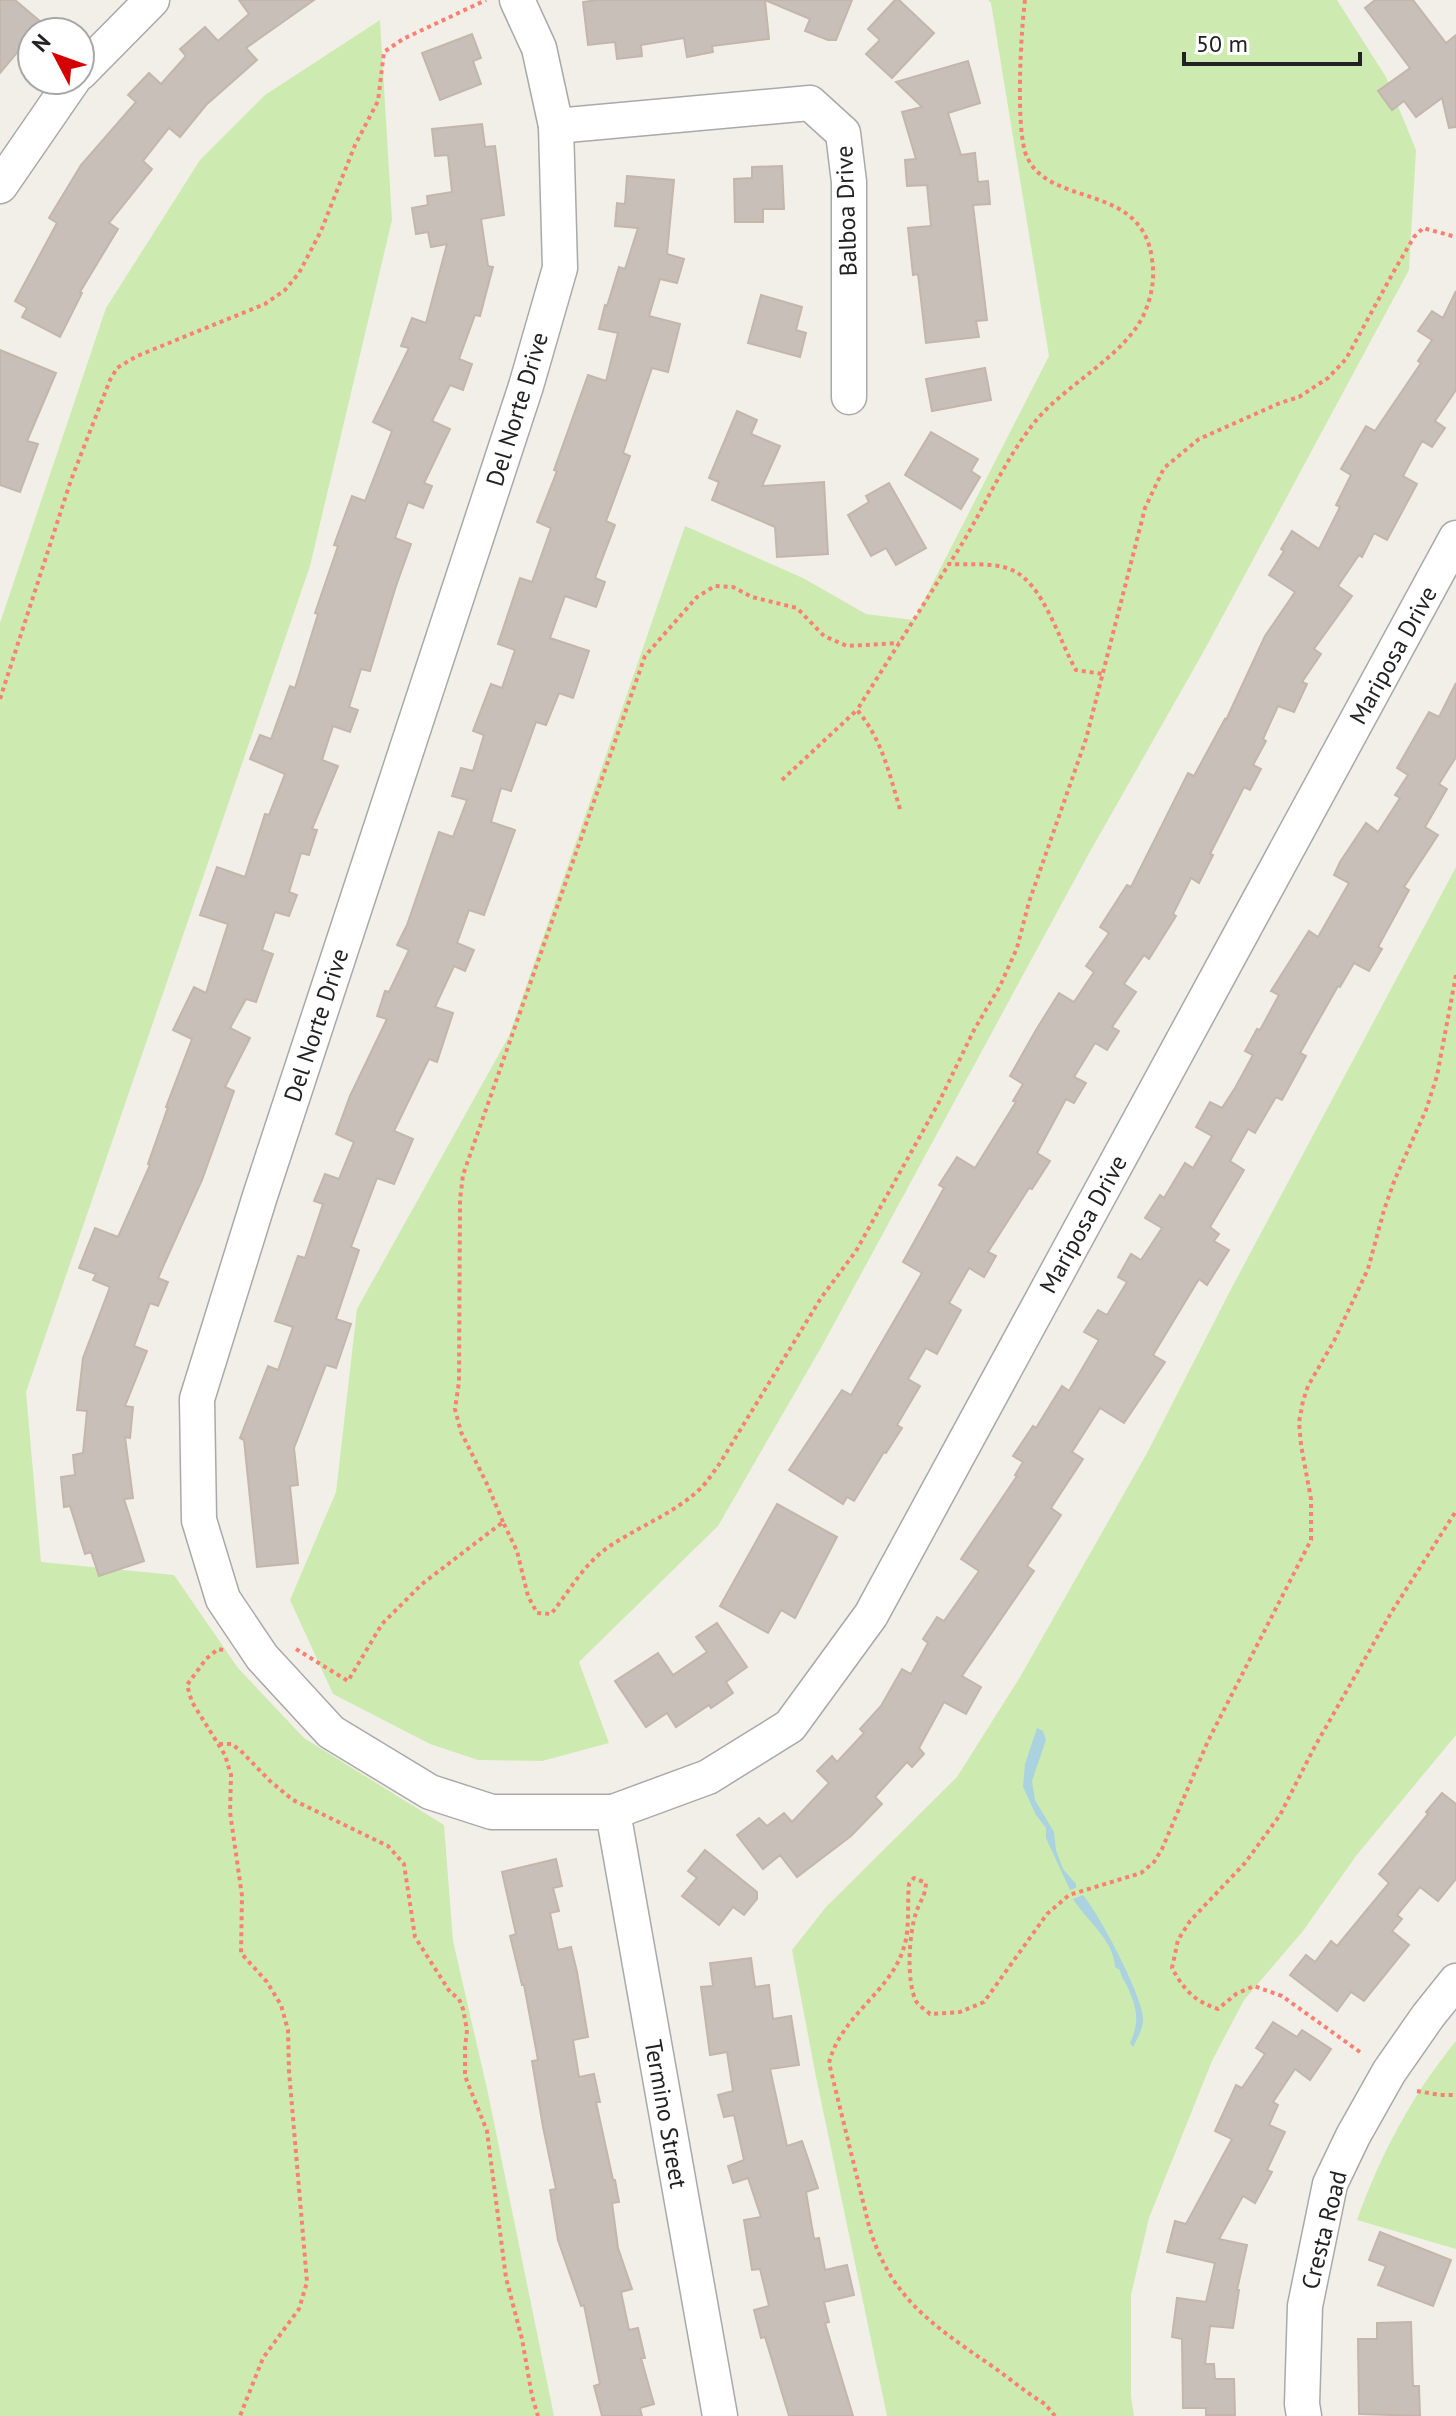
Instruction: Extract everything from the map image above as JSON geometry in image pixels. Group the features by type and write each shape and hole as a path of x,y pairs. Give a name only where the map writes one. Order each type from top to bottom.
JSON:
{"street":[{"path":"96,57 152,0"},
{"name":"Del Norte Drive","path":"517,0 539,48 556,126 560,268 526,386 260,1196 197,1399 199,1520 223,1599 260,1653 331,1732 430,1792 492,1812 613,1812"},
{"path":"0,186 62,96"},
{"name":"Balboa Drive","path":"556,126 810,103 843,133 849,182 849,397"},
{"name":"Mariposa Drive","path":"613,1812 708,1777 790,1726 871,1615 1456,538"},
{"name":"Termino Street","path":"613,1812 720,2416"},
{"name":"Cresta Road","path":"1304,2416 1305,2306 1330,2184 1389,2072 1456,1981"}],"path":[{"path":"0,699 71,480 117,368 137,356 265,304 285,290 299,273 321,231 355,145 378,101 384,52 403,39 486,0"},
{"path":"782,780 857,710 938,578 962,545 1034,423 1054,401 1135,331 1153,290 1151,248 1138,225 1121,209 1041,175 1027,157 1022,131 1021,74 1021,25 1025,0"},
{"path":"899,643 847,646 824,636 797,608 752,597 733,587 715,586 697,597 645,656 463,1175 460,1200 459,1382 455,1409 461,1432 517,1551 528,1596 537,1613 551,1614 586,1566 607,1548 703,1487 813,1311 856,1251 938,1104 1017,948 1029,902 1086,739 1145,508 1164,468 1199,439 1299,397 1328,378 1346,359 1414,237 1423,228 1456,237"},
{"path":"949,564 1009,569 1025,577 1040,598 1076,670 1103,674"},
{"path":"857,710 871,726 884,754 900,809"},
{"path":"1055,2416 1045,2404 936,2328 890,2278 876,2251 829,2063 844,2029 898,1961 905,1946 909,1884 914,1878 926,1883 925,1896 911,1932 910,1979 917,2003 930,2014 960,2012 984,2002 1047,1914 1069,1895 1141,1873 1154,1862 1162,1849 1208,1741 1311,1540 1311,1499 1299,1422 1303,1401 1368,1269 1395,1179 1426,1110 1437,1076 1456,975"},
{"path":"1360,2052 1282,1996 1254,1986 1236,1994 1218,2009 1200,2003 1183,1990 1172,1968 1178,1940 1190,1921 1245,1863 1280,1815 1314,1748 1391,1613 1456,1511"},
{"path":"240,2416 263,2358 299,2309 307,2282 288,2030 281,2005 267,1982 241,1953 242,1896 230,1812 231,1775 225,1755 192,1702 187,1685 206,1659 218,1649 269,1654 288,1644 348,1681 382,1624 422,1584 503,1522"},
{"path":"219,1744 231,1744 240,1750 293,1800 388,1846 404,1864 415,1937 463,2009 467,2030 465,2076 487,2131 506,2278 538,2416"},
{"path":"1417,2091 1456,2095"}],"green space":[{"path":"988,0 1337,0 1386,77 1416,150 1409,270 1205,649 1087,857 822,1346 718,1526 579,1662 609,1743 542,1761 478,1760 430,1744 333,1694 290,1600 336,1492 357,1309 509,1036 685,526 803,578 866,614 914,620 1049,356 991,3"},
{"path":"380,20 392,220 310,566 26,1392 41,1562 174,1575 238,1668 304,1738 444,1825 453,1941 488,2093 554,2416 0,2416 0,623 106,308 200,160 265,95"},
{"path":"1456,867 1456,1735 1356,1856 1303,1931 1244,2000 1212,2061 1149,2218 1131,2295 1131,2396 1134,2416 887,2416 792,1950 826,1907 957,1777 1020,1677 1147,1453"},
{"path":"1456,2041 1456,2249 1357,2220 1399,2126"}],"water":[{"path":"1037,1728 1043,1731 1046,1740 1032,1781 1035,1800 1054,1832 1063,1869 1076,1884 1076,1888 1070,1890 1046,1838 1046,1828 1023,1787 1025,1764"},
{"path":"1083,1895 1119,1955 1141,2007 1142,2025 1133,2047 1130,2043 1136,2021 1134,2002 1120,1970 1115,1967 1110,1948 1073,1899"}],"building":[{"path":"0,0 15,0 34,16 16,16 16,54 0,73"},
{"path":"239,0 314,0 246,48 257,60 206,105 180,137 169,128 143,161 152,169 109,223 118,229 80,292 60,337 22,317 27,308 15,301 57,223 49,218 81,165 136,102 128,95 149,73 161,84 186,56 180,49 205,27 218,41 249,14"},
{"path":"765,0 769,39 712,46 713,52 687,57 684,38 641,45 642,56 617,59 615,42 588,45 583,2"},
{"path":"765,0 852,0 836,40 828,40 805,31 810,19"},
{"path":"895,0 899,0 934,33 892,78 866,54 880,40 868,29"},
{"path":"1375,0 1413,0 1446,43 1456,35 1456,127 1449,128 1442,98 1416,117 1404,101 1392,110 1378,91 1410,68 1365,8"},
{"path":"472,34 481,58 473,61 481,84 440,100 422,53"},
{"path":"968,61 980,103 948,113 961,155 975,153 978,182 988,181 990,204 973,205 987,320 976,321 979,337 926,343 918,274 913,275 908,228 931,226 927,185 907,186 905,160 916,159 902,112 922,107 896,82"},
{"path":"482,124 485,147 495,146 504,215 481,219 488,266 493,267 480,316 475,315 459,359 472,364 463,390 450,385 432,421 450,429 424,483 432,486 423,508 408,502 395,538 411,544 370,671 361,669 349,707 358,710 350,732 333,726 322,760 338,766 312,829 317,830 309,855 301,853 289,892 297,895 289,916 275,912 262,950 273,954 256,1002 246,999 230,1028 250,1038 225,1087 234,1091 202,1180 158,1278 168,1282 158,1306 150,1303 134,1346 147,1351 125,1406 133,1407 130,1438 125,1437 133,1498 124,1499 144,1561 99,1576 91,1552 85,1554 70,1506 64,1507 61,1477 75,1475 73,1455 83,1453 87,1411 77,1410 83,1358 110,1287 93,1280 96,1274 79,1268 95,1228 118,1237 150,1165 166,1107 192,1039 173,1030 194,987 206,993 228,924 200,915 217,867 245,877 265,814 269,815 285,774 250,759 260,735 271,739 290,686 295,688 318,614 315,613 338,546 334,545 352,496 365,501 392,431 373,422 409,348 401,346 412,318 426,323 447,244 431,247 428,232 416,234 412,208 428,205 427,196 452,192 448,155 435,156 432,129"},
{"path":"782,166 784,209 763,209 763,222 735,222 734,179 752,178 752,167"},
{"path":"627,176 674,180 667,254 684,259 677,283 660,279 649,316 680,324 668,372 652,368 623,453 630,456 606,521 615,525 595,578 605,582 596,607 565,596 550,638 589,651 573,698 559,693 546,725 536,722 511,791 501,788 491,822 515,830 484,915 469,910 457,943 474,950 465,971 454,966 435,1007 453,1013 437,1062 429,1059 394,1131 413,1139 394,1184 377,1178 351,1247 359,1250 336,1319 351,1324 336,1368 326,1365 294,1448 298,1485 290,1486 298,1563 257,1567 244,1440 240,1438 268,1366 278,1370 293,1327 275,1321 298,1256 305,1258 323,1204 314,1201 325,1174 339,1179 354,1142 336,1134 350,1096 387,1019 377,1016 385,991 389,992 409,950 397,945 407,925 439,832 453,837 467,800 452,796 461,768 473,771 484,735 473,731 491,684 502,688 515,650 498,644 520,578 532,582 551,528 537,522 557,471 554,470 588,375 606,381 618,333 599,329 619,267 625,269 638,228 615,226 617,203 625,204"},
{"path":"1456,291 1456,390 1435,421 1445,428 1432,447 1422,441 1403,476 1417,484 1387,540 1374,533 1362,557 1359,555 1338,586 1352,596 1314,649 1321,654 1302,682 1307,684 1294,712 1278,706 1263,739 1266,741 1253,765 1261,769 1250,790 1244,787 1199,883 1191,878 1173,914 1176,916 1149,959 1144,955 1124,984 1136,992 1112,1027 1119,1031 1107,1050 1095,1043 1074,1077 1086,1083 1074,1103 1066,1099 1037,1153 1050,1161 988,1252 996,1256 984,1277 969,1268 949,1303 961,1310 937,1354 926,1348 908,1379 920,1386 897,1425 902,1428 854,1501 847,1497 843,1504 789,1470 842,1390 851,1395 922,1273 903,1262 944,1188 939,1185 957,1157 975,1168 1016,1102 1013,1101 1023,1084 1010,1076 1036,1030 1059,993 1074,1002 1094,972 1086,966 1109,933 1100,927 1127,885 1131,887 1188,773 1194,776 1226,720 1265,636 1295,592 1269,575 1284,551 1281,549 1292,531 1319,549 1340,507 1336,505 1351,475 1341,469 1366,426 1375,431 1421,363 1418,361 1432,340 1418,331 1432,311 1443,318"},
{"path":"761,295 802,307 796,330 806,333 800,357 748,343"},
{"path":"0,350 56,373 27,441 38,444 20,492 0,485"},
{"path":"985,368 991,400 932,411 926,379"},
{"path":"737,411 757,420 751,434 780,446 762,486 824,482 828,554 777,557 775,527 712,500 719,482 709,478"},
{"path":"931,432 978,459 971,471 980,477 961,509 905,475"},
{"path":"889,483 926,548 896,565 886,548 871,556 848,515 869,502 866,496"},
{"path":"1456,683 1456,757 1439,784 1447,789 1425,827 1438,835 1404,887 1409,890 1378,947 1382,949 1369,971 1354,963 1300,1053 1306,1056 1282,1100 1276,1097 1255,1133 1248,1129 1230,1161 1244,1170 1210,1227 1219,1234 1214,1241 1229,1250 1207,1285 1199,1279 1153,1355 1165,1362 1124,1423 1100,1408 1072,1452 1083,1459 1051,1508 1061,1515 1027,1566 1034,1571 962,1676 981,1687 966,1714 944,1702 919,1748 924,1754 912,1767 907,1762 875,1797 882,1804 851,1836 797,1877 780,1855 763,1869 737,1835 759,1818 767,1826 784,1813 792,1822 829,1783 817,1771 832,1756 837,1762 864,1733 860,1729 881,1706 902,1669 911,1674 928,1643 923,1639 937,1617 944,1621 979,1571 961,1559 1017,1476 1023,1462 1013,1456 1033,1426 1036,1428 1062,1386 1069,1391 1099,1340 1084,1332 1098,1310 1107,1315 1127,1282 1118,1277 1131,1254 1141,1260 1162,1228 1145,1218 1160,1195 1164,1198 1185,1163 1193,1168 1212,1136 1196,1127 1210,1102 1222,1108 1235,1088 1253,1055 1245,1051 1279,995 1271,991 1309,931 1318,937 1349,883 1334,875 1340,862 1366,823 1378,832 1400,798 1395,795 1408,775 1397,768 1429,712 1439,717"},
{"path":"777,1504 837,1537 795,1618 781,1610 768,1633 720,1606"},
{"path":"717,1623 747,1667 726,1682 733,1693 676,1727 667,1713 646,1727 615,1681 658,1653 673,1675 707,1652 696,1637"},
{"path":"1442,1793 1456,1804 1456,1879 1438,1901 1420,1887 1397,1915 1402,1919 1392,1931 1409,1945 1364,2001 1351,1992 1337,2011 1290,1975 1306,1955 1315,1962 1331,1941 1337,1946 1389,1883 1379,1874"},
{"path":"705,1850 757,1892 757,1899 744,1915 733,1907 719,1925 682,1896 697,1878 688,1871"},
{"path":"556,1859 562,1886 553,1888 559,1911 550,1913 558,1950 571,1947 577,1972 588,2037 573,2040 579,2077 594,2074 600,2102 596,2102 615,2180 619,2202 612,2203 618,2248 632,2289 621,2292 629,2330 638,2328 645,2358 641,2358 654,2404 640,2408 642,2416 602,2416 594,2386 600,2384 584,2305 581,2306 558,2240 550,2190 556,2189 532,2061 538,2060 524,1985 510,1936 516,1934 502,1872"},
{"path":"751,1958 755,1987 769,1985 773,2019 791,2016 799,2065 770,2069 787,2146 802,2141 818,2188 806,2192 814,2239 819,2238 825,2270 847,2265 854,2295 824,2302 829,2322 825,2323 853,2416 789,2416 754,2310 769,2306 760,2269 752,2270 744,2220 761,2217 748,2178 733,2183 728,2166 744,2160 734,2115 724,2117 718,2095 733,2091 727,2052 710,2055 701,1987 713,1986 710,1963"},
{"path":"1273,2022 1297,2037 1302,2030 1331,2049 1310,2080 1295,2069 1273,2102 1278,2105 1269,2125 1285,2132 1267,2170 1272,2172 1255,2203 1243,2196 1219,2239 1247,2245 1233,2328 1210,2326 1205,2364 1214,2364 1215,2379 1234,2379 1235,2415 1206,2415 1206,2408 1183,2408 1182,2339 1172,2337 1177,2298 1206,2302 1215,2263 1167,2252 1175,2221 1186,2224 1232,2139 1215,2131 1236,2085 1242,2088 1265,2054 1256,2048"},
{"path":"1380,2232 1451,2260 1433,2306 1378,2285 1386,2266 1369,2260"},
{"path":"1411,2322 1413,2386 1419,2386 1420,2416 1359,2414 1358,2339 1377,2339 1377,2323"}]}
